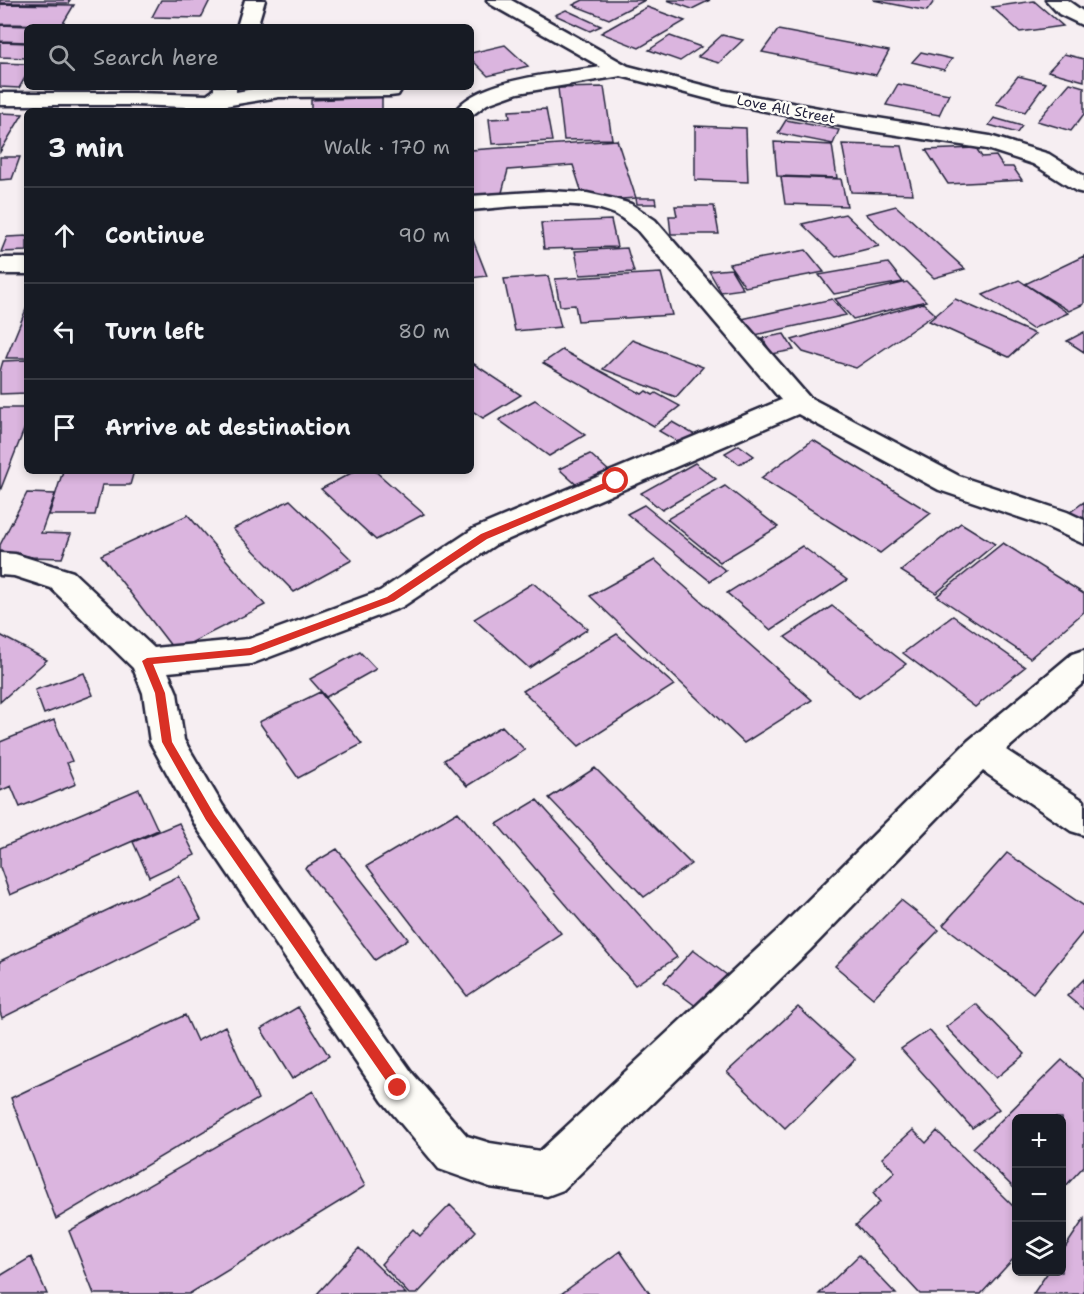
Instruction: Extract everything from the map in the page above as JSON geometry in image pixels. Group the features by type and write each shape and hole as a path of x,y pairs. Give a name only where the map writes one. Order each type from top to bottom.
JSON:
{"street":[{"path":"248,24 255,0"},
{"name":"Love All Street","path":"497,0 529,8 621,70 720,96 846,120 990,143 1041,159 1084,186"},
{"path":"1056,0 1066,10 1084,20"},
{"path":"469,108 479,99 514,87 621,70"},
{"path":"0,99 390,90"},
{"path":"474,203 542,199 587,201 623,209 646,225 799,403 949,483 1056,519 1084,533"},
{"path":"0,266 24,266"},
{"path":"147,661 251,651 391,599 484,537 799,403"},
{"path":"0,564 15,566 62,580 147,661 160,693 167,742 210,817 398,1088 454,1154 490,1165 547,1174 795,938 980,751 1084,663"},
{"path":"980,751 1084,820"}],"building":[{"path":"0,0 70,0 68,3 0,3"},
{"path":"161,0 210,0 201,18 152,17"},
{"path":"583,0 645,0 609,19 573,5"},
{"path":"667,0 710,0 692,9"},
{"path":"873,0 935,0 927,11"},
{"path":"1034,1 1063,26 1020,32 992,7"},
{"path":"0,4 74,5 63,24 0,24"},
{"path":"647,7 685,21 639,48 601,33"},
{"path":"566,10 601,26 590,31 555,15"},
{"path":"0,25 24,26 24,42 0,41"},
{"path":"778,30 889,51 876,75 762,52"},
{"path":"722,35 743,40 719,63 698,57"},
{"path":"670,36 701,47 680,61 649,50"},
{"path":"0,42 24,43 24,58 0,57"},
{"path":"505,45 528,66 488,76 474,62 474,52"},
{"path":"921,52 952,59 944,70 912,62"},
{"path":"1064,54 1084,59 1084,81 1048,71"},
{"path":"0,63 24,64 24,79 19,88 0,87"},
{"path":"1018,76 1046,83 1025,112 996,104"},
{"path":"1070,83 1084,87 1084,114 1071,131 1037,121"},
{"path":"898,84 949,94 939,115 886,105"},
{"path":"604,87 612,139 564,140 558,88"},
{"path":"382,97 382,108 311,108 311,100"},
{"path":"546,109 552,141 492,144 489,119 510,118 509,111"},
{"path":"0,113 23,114 0,152"},
{"path":"994,118 1022,126 1017,133 989,125"},
{"path":"786,120 839,130 833,144 778,133"},
{"path":"695,126 746,128 748,182 695,180"},
{"path":"617,140 636,198 594,201 591,193 582,193 573,165 508,170 500,200 474,200 474,150"},
{"path":"774,142 832,145 837,178 777,176"},
{"path":"842,144 902,146 913,194 851,192"},
{"path":"976,148 982,157 996,156 1003,167 1013,167 1022,180 948,184 926,150"},
{"path":"0,157 20,157 12,179 0,180"},
{"path":"781,177 841,179 847,206 785,204"},
{"path":"636,198 655,198 656,204 637,204"},
{"path":"675,206 714,206 719,234 671,234 669,216 677,216"},
{"path":"896,206 965,269 934,278 866,214"},
{"path":"845,214 879,246 836,257 802,224"},
{"path":"611,220 617,247 544,249 541,223"},
{"path":"24,236 24,251 1,252 7,237"},
{"path":"474,243 487,276 474,278"},
{"path":"627,248 634,272 580,275 575,251"},
{"path":"806,250 824,272 745,287 729,264"},
{"path":"1084,256 1084,304 1069,311 1025,284"},
{"path":"888,263 903,282 834,294 819,275"},
{"path":"731,269 743,289 721,292 709,271"},
{"path":"661,273 672,315 578,321 575,305 560,306 555,279"},
{"path":"548,276 561,327 515,331 504,279"},
{"path":"1019,280 1068,313 1032,329 983,295"},
{"path":"907,282 926,301 853,319 835,299"},
{"path":"832,299 846,315 755,335 742,319"},
{"path":"955,299 1035,334 1009,357 929,321"},
{"path":"923,303 935,314 856,368 803,352 792,340"},
{"path":"24,314 24,358 6,358"},
{"path":"1084,332 1084,352 1067,341"},
{"path":"784,334 794,350 772,354 762,338"},
{"path":"632,340 703,367 676,397 603,369"},
{"path":"562,350 642,394 646,391 653,395 656,393 680,406 654,426 543,363"},
{"path":"24,360 24,393 0,394 0,371 3,361"},
{"path":"474,364 521,395 483,418 474,412"},
{"path":"535,400 585,435 549,456 499,420"},
{"path":"0,408 24,408 24,430 0,491"},
{"path":"672,422 697,436 685,446 659,431"},
{"path":"813,440 931,513 880,553 761,478"},
{"path":"739,445 754,456 739,464 725,453"},
{"path":"590,454 610,472 579,487 559,469"},
{"path":"695,463 716,479 662,510 641,493"},
{"path":"62,474 133,474 130,485 102,485 95,515 49,515"},
{"path":"349,474 378,474 424,514 376,540 321,489"},
{"path":"725,486 778,527 720,562 667,519"},
{"path":"27,493 55,494 41,533 71,534 62,558 32,557 0,551 0,545"},
{"path":"290,500 352,560 294,592 233,529"},
{"path":"1084,502 1084,522 1069,513"},
{"path":"644,505 726,571 710,581 627,514"},
{"path":"188,515 265,605 175,651 101,555"},
{"path":"961,523 995,544 936,593 901,571"},
{"path":"1003,543 1084,594 1084,612 1030,658 937,596"},
{"path":"802,546 847,580 771,630 727,593"},
{"path":"655,560 812,700 744,743 590,596"},
{"path":"533,583 588,629 529,668 474,619"},
{"path":"832,606 906,664 859,698 785,637"},
{"path":"953,616 1025,667 975,707 903,653"},
{"path":"617,634 674,685 579,746 523,691"},
{"path":"0,635 47,660 0,702"},
{"path":"360,652 376,669 326,697 310,679"},
{"path":"84,673 93,695 44,714 35,690"},
{"path":"320,692 362,744 298,778 259,722"},
{"path":"54,720 72,761 67,763 76,784 20,807 11,786 0,791 0,742"},
{"path":"502,726 525,750 467,786 444,760"},
{"path":"595,768 691,864 644,897 549,798"},
{"path":"139,789 158,830 10,895 0,867 0,848"},
{"path":"537,800 677,957 635,985 497,824"},
{"path":"458,812 561,933 467,996 367,866"},
{"path":"179,823 195,855 149,877 133,842"},
{"path":"337,849 408,939 375,960 305,868"},
{"path":"1007,853 1084,906 1084,931 1033,993 943,925"},
{"path":"179,876 201,919 2,1018 0,961"},
{"path":"901,900 939,930 873,998 835,966"},
{"path":"693,950 727,975 697,1007 664,982"},
{"path":"1084,979 1084,1010 1067,996"},
{"path":"976,1004 1025,1054 996,1078 946,1027"},
{"path":"298,1007 329,1056 292,1079 261,1029"},
{"path":"798,1007 855,1059 785,1128 727,1072"},
{"path":"185,1015 197,1041 225,1026 258,1099 56,1219 11,1098"},
{"path":"929,1030 999,1109 972,1128 901,1049"},
{"path":"1062,1060 1084,1079 1084,1166 1066,1186 1066,1114 1012,1114 1012,1186 973,1148"},
{"path":"313,1091 365,1186 189,1294 94,1294 69,1231"},
{"path":"913,1130 926,1143 937,1131 1012,1205 1012,1260 981,1294 920,1294 856,1225 880,1202 873,1193 895,1172 882,1158"},
{"path":"450,1205 476,1231 417,1294 409,1294 381,1264 413,1229 420,1236"},
{"path":"1084,1219 1084,1294 1033,1294 1045,1276 1066,1276 1066,1246"},
{"path":"359,1248 406,1294 317,1294"},
{"path":"620,1251 650,1294 561,1294"},
{"path":"859,1255 896,1294 819,1294"},
{"path":"31,1257 47,1294 0,1294 0,1276"}],"route":[{"path":"398,1088 210,817 167,742 160,693 147,661 251,651 391,599 484,537 616,481"}]}
